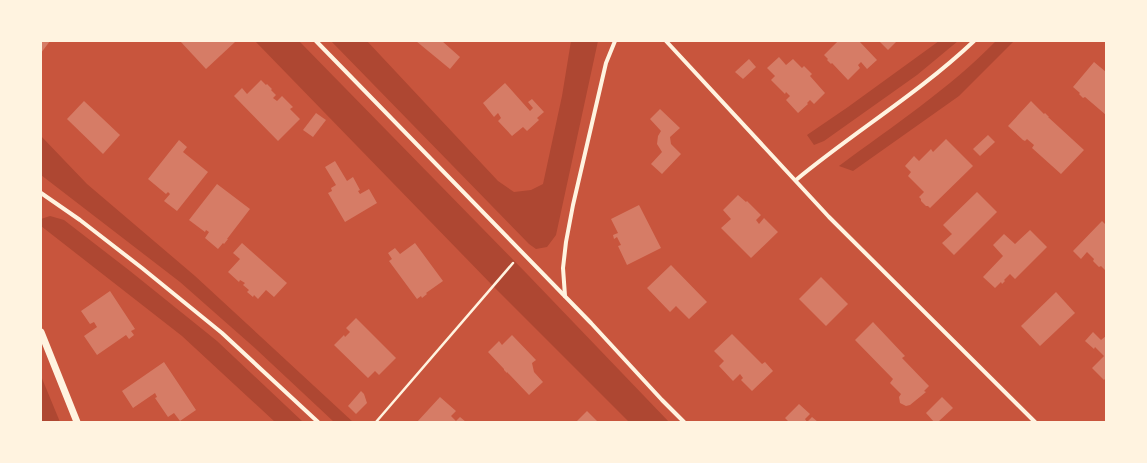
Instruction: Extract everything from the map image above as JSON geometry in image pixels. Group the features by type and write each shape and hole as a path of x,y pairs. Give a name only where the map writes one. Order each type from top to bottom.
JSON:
{"street":[{"path":"316,41 516,248 565,296 684,422"},
{"path":"565,296 563,268 566,242 606,63 615,41"},
{"path":"666,41 829,217 1035,422"},
{"path":"796,180 914,91 974,41"},
{"path":"41,193 85,224 142,268 222,333 318,422"},
{"path":"41,332 77,422"}],"path":[{"path":"376,422 514,262"}],"shaded area":[{"path":"255,41 299,41 528,275 669,422 629,422 493,286"},
{"path":"331,41 367,41 498,181 514,192 531,190 543,184 562,96 571,41 598,41 556,235 547,247 536,249 529,244"},
{"path":"939,41 958,41 917,75 824,141 814,145 807,135"},
{"path":"996,41 1014,41 959,96 853,171 839,166 940,91 978,59"},
{"path":"41,136 87,184 195,276 353,422 334,422 257,350 180,282 41,175"},
{"path":"50,216 64,220 217,341 303,422 275,422 182,336 41,226 41,219"},
{"path":"41,376 60,422 41,422"}],"building":[{"path":"41,41 50,41 41,53"},
{"path":"180,41 235,41 235,42 206,69"},
{"path":"416,41 442,41 460,57 450,69"},
{"path":"838,41 859,41 877,60 867,69 861,62 858,65 860,68 848,80 832,63 831,64 827,60 828,59 824,55"},
{"path":"879,41 897,41 888,50"},
{"path":"779,57 786,65 793,59 802,68 804,66 812,74 810,76 825,93 814,104 810,100 807,103 808,104 798,113 786,100 790,96 786,92 785,94 771,80 775,76 767,68"},
{"path":"749,59 756,67 743,79 735,72"},
{"path":"1094,62 1106,72 1106,115 1085,97 1083,98 1073,87"},
{"path":"261,80 272,89 271,90 276,95 273,98 277,101 282,96 293,107 290,109 300,119 278,141 234,96 242,88 247,94"},
{"path":"505,83 530,111 533,108 528,102 532,99 544,112 537,118 539,120 527,131 523,127 512,136 498,121 501,118 498,113 494,117 483,103"},
{"path":"84,101 120,135 103,154 67,119"},
{"path":"1031,101 1084,150 1061,174 1032,148 1034,145 1027,139 1025,141 1023,140 1008,126"},
{"path":"660,109 680,128 670,137 671,144 681,154 662,174 651,164 662,152 657,144 658,136 661,131 650,119"},
{"path":"316,113 326,120 313,137 303,130"},
{"path":"988,135 995,142 980,156 973,149"},
{"path":"946,139 973,166 930,208 921,201 919,197 924,192 908,176 911,172 905,166 914,156 919,161 931,149 933,152"},
{"path":"179,140 187,147 183,152 208,172 177,211 164,201 170,194 168,192 166,194 148,179"},
{"path":"335,161 347,181 353,177 360,190 358,191 360,194 369,189 377,203 345,222 328,193 332,191 331,188 336,185 325,167"},
{"path":"217,184 250,209 224,244 223,243 218,249 205,238 209,232 206,230 205,232 189,220"},
{"path":"977,192 997,212 954,255 942,243 952,234 943,225"},
{"path":"738,195 746,202 747,201 761,215 756,220 759,224 764,218 778,232 751,258 721,228 731,219 723,210"},
{"path":"639,205 661,248 627,265 618,246 621,245 617,237 614,239 613,235 618,233 611,219"},
{"path":"1102,221 1106,225 1106,271 1093,261 1094,259 1087,252 1081,259 1073,251"},
{"path":"1030,230 1047,247 1015,279 1010,274 1002,284 1001,282 995,288 983,277 1003,256 993,245 1004,234 1015,244"},
{"path":"242,243 287,283 274,297 266,290 258,299 254,295 253,297 247,292 249,290 243,285 245,283 240,280 239,282 228,272 240,259 233,253"},
{"path":"415,243 443,281 426,293 427,294 422,298 421,296 417,299 389,261 392,259 388,253 395,248 400,254"},
{"path":"671,265 707,302 689,319 676,306 670,312 647,288"},
{"path":"821,277 848,304 826,326 799,299"},
{"path":"110,291 135,329 131,331 134,335 129,339 126,335 97,355 84,336 97,327 94,322 90,324 81,311"},
{"path":"1056,292 1075,313 1040,346 1021,326"},
{"path":"356,318 396,358 379,375 375,371 368,378 334,345 344,335 345,337 350,332 346,328"},
{"path":"873,322 905,356 902,358 929,386 924,391 926,392 910,405 906,406 900,403 899,397 901,394 890,383 893,379 855,340"},
{"path":"1093,332 1101,340 1106,336 1106,378 1104,380 1092,368 1104,356 1095,347 1094,349 1085,341"},
{"path":"732,334 762,364 765,362 773,371 752,391 741,380 743,378 740,374 733,381 719,366 724,361 714,351"},
{"path":"512,335 536,360 532,363 534,372 543,382 529,395 488,352 499,341 502,345"},
{"path":"164,362 196,410 180,421 174,413 168,417 155,398 157,397 155,393 133,408 122,391"},
{"path":"361,391 364,394 367,403 356,414 348,406"},
{"path":"440,397 456,411 451,416 456,421 460,417 466,422 417,422"},
{"path":"942,397 953,408 938,422 934,422 926,413"},
{"path":"799,404 810,414 805,419 807,422 787,422 788,421 785,418"},
{"path":"587,411 598,422 576,422"},
{"path":"812,417 818,422 807,422"}]}
